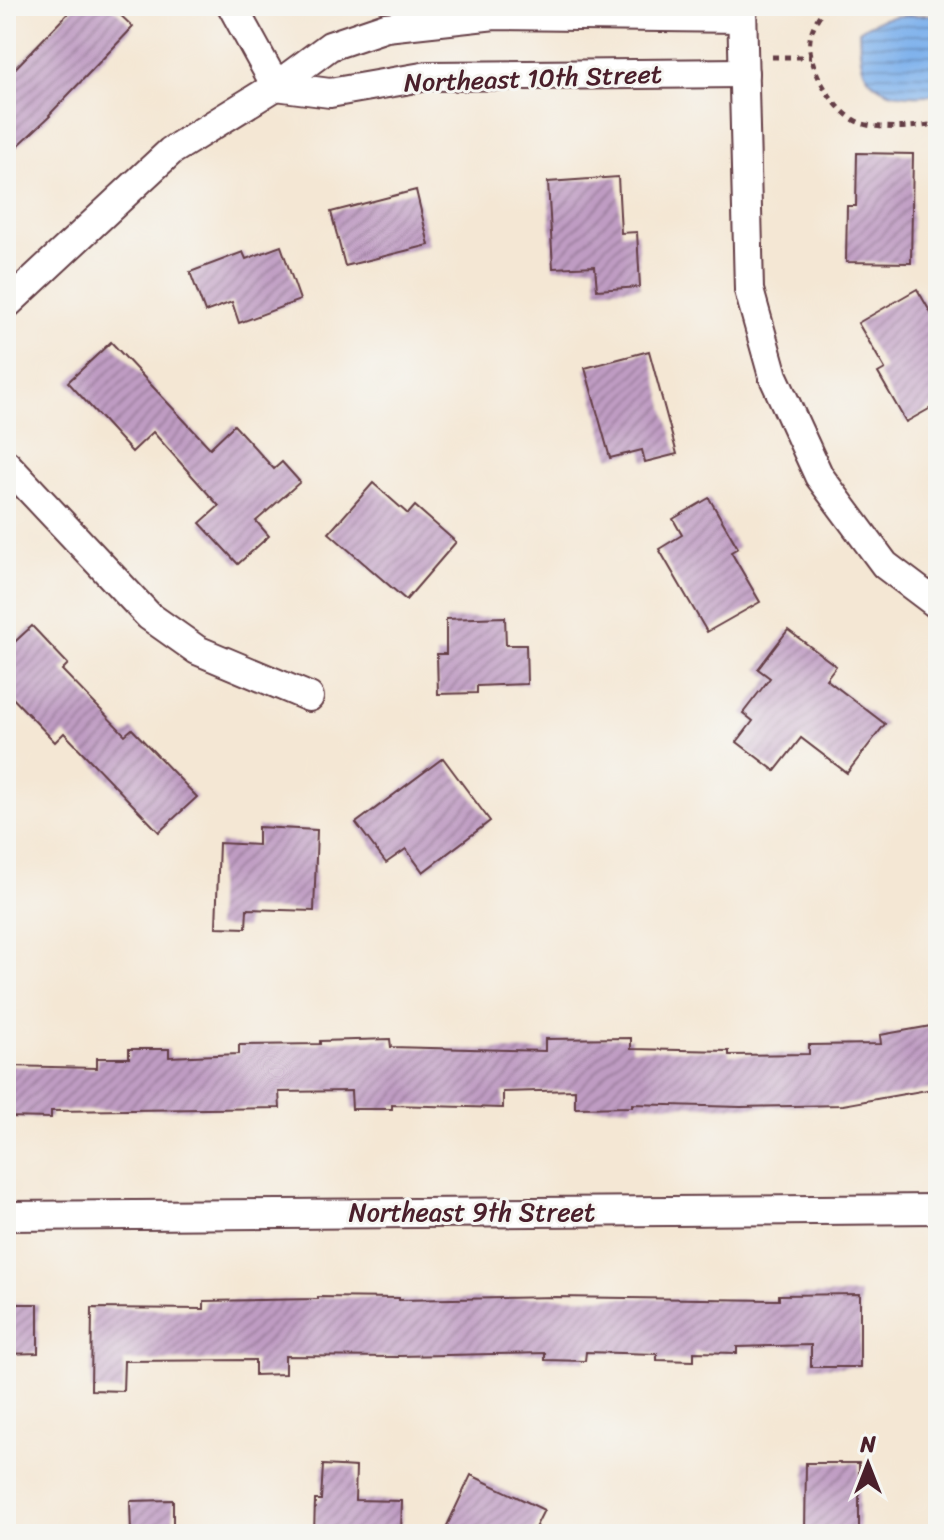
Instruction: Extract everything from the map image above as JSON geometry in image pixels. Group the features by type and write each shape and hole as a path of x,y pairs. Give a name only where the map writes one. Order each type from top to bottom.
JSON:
{"street":[{"path":"232,6 276,86"},
{"path":"6,305 171,151 276,86 330,46 386,27 495,15 742,12 749,290 773,376 819,476 885,565 938,605"},
{"name":"Northeast 10th Street","path":"276,86 330,93 428,76 744,73"},
{"path":"6,464 149,616 197,650 309,697"},
{"name":"Northeast 9th Street","path":"6,1216 938,1209"}],"path":[{"path":"827,6 815,22 810,49 824,88 835,104 849,118 865,124 891,127 938,124"}],"water":[{"path":"938,15 938,94 896,94 877,86 861,61 859,31 887,18"}],"building":[{"path":"75,6 111,6 133,27 50,116 6,157 6,78"},
{"path":"857,153 913,154 911,263 846,262 847,206 856,206"},
{"path":"618,177 621,233 637,232 640,287 597,290 595,266 553,268 548,182"},
{"path":"416,190 429,245 345,266 331,212"},
{"path":"281,246 300,300 239,323 232,302 205,312 190,272 243,252 246,259"},
{"path":"917,289 938,325 938,404 906,422 878,373 885,369 858,323"},
{"path":"111,342 210,448 234,425 274,469 282,462 300,482 256,521 269,536 238,564 200,523 219,506 153,432 132,452 68,382"},
{"path":"649,351 677,454 645,462 642,450 610,458 585,368"},
{"path":"373,483 408,514 415,506 456,542 406,600 329,533"},
{"path":"709,498 738,548 731,552 760,602 707,632 659,549 682,535 673,519"},
{"path":"505,617 506,645 526,645 527,684 477,686 477,693 438,694 437,654 446,654 446,619"},
{"path":"32,626 68,664 62,670 125,735 132,729 197,797 159,832 64,733 55,742 6,691 6,650"},
{"path":"788,630 836,666 826,679 885,724 847,773 801,738 775,771 737,742 753,721 743,713 770,678 758,669"},
{"path":"443,758 490,821 423,872 406,849 386,863 356,823"},
{"path":"258,827 317,830 314,911 247,909 246,928 216,927 219,843 258,845"},
{"path":"931,1026 933,1034 938,1033 938,1088 843,1105 741,1107 632,1104 632,1107 575,1108 575,1090 503,1092 503,1108 392,1105 392,1109 352,1109 351,1091 279,1092 280,1108 51,1111 51,1118 6,1117 6,1066 97,1068 97,1058 129,1058 129,1049 169,1049 169,1057 239,1054 239,1045 390,1039 391,1047 545,1051 545,1039 631,1038 631,1049 729,1051 729,1055 809,1054 809,1045 881,1044 880,1035"},
{"path":"860,1294 860,1367 811,1367 811,1345 737,1347 737,1353 694,1352 694,1361 657,1360 657,1354 586,1352 585,1361 545,1360 545,1353 285,1356 285,1374 255,1375 255,1360 124,1361 123,1391 91,1390 92,1308 204,1309 204,1301 318,1297 399,1300 556,1297 779,1300 779,1295"},
{"path":"6,1304 38,1304 38,1353 6,1354"},
{"path":"806,1463 859,1463 859,1532 805,1532"},
{"path":"323,1465 356,1467 355,1500 402,1501 401,1534 314,1534 315,1500 321,1500"},
{"path":"471,1475 544,1510 532,1534 443,1534"},
{"path":"173,1500 173,1534 131,1534 130,1501"}]}
